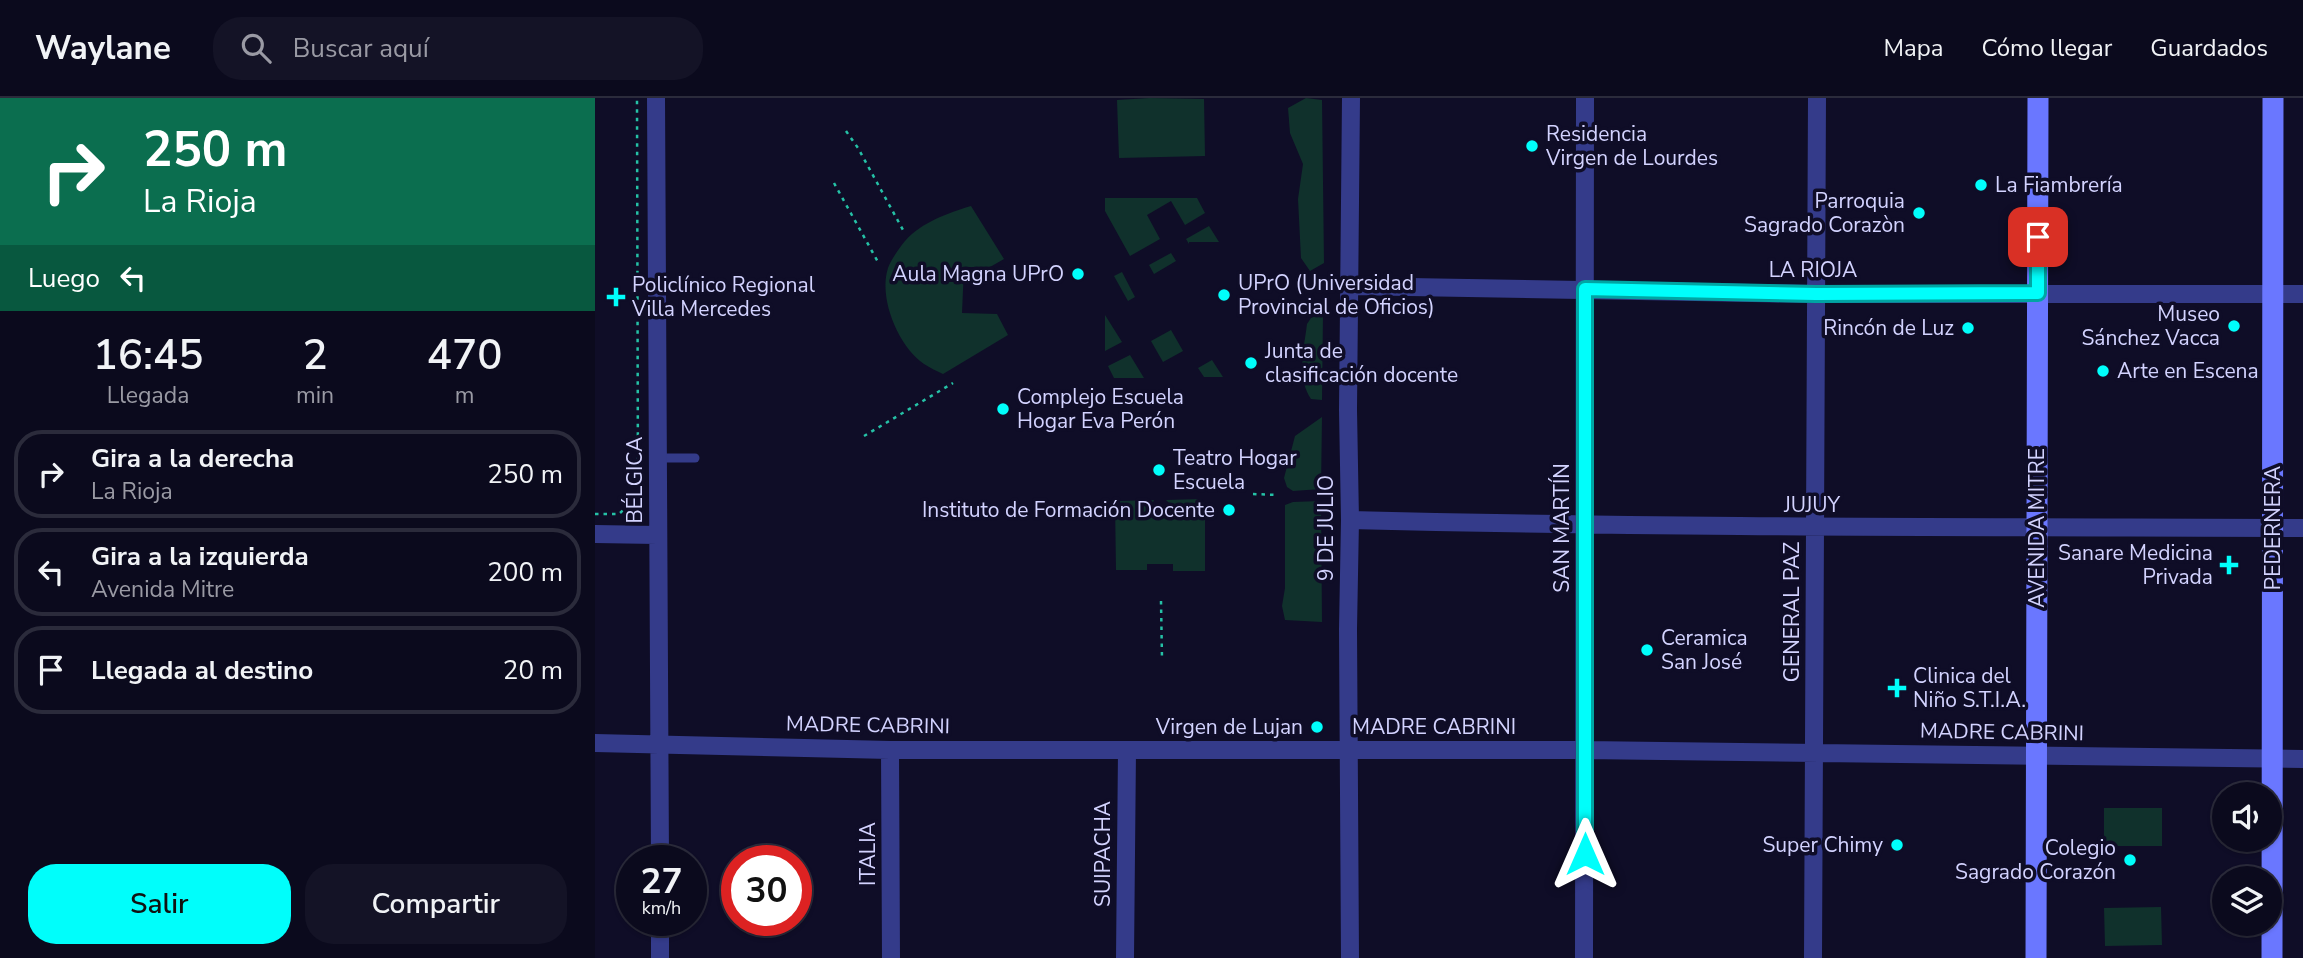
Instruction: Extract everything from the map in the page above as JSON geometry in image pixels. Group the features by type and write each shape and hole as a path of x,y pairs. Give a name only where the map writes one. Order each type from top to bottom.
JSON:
{"main road":[{"name":"AVENIDA MITRE","path":"2036,958 2038,98"},
{"name":"PEDERNERA","path":"2272,958 2273,98"}],"street":[{"name":"BÉLGICA","path":"656,98 660,845"},
{"name":"9 DE JULIO","path":"1350,958 1348,411 1351,98"},
{"name":"SAN MARTÍN","path":"1584,958 1585,98"},
{"name":"GENERAL PAZ","path":"1812,958 1817,98"},
{"name":"LA RIOJA","path":"1351,286 1816,294 2303,294"},
{"name":"JUJUY","path":"1350,520 1815,528 2303,528"},
{"path":"595,534 657,535"},
{"name":"MADRE CABRINI","path":"595,743 890,750 1585,750 2303,759"},
{"name":"ITALIA","path":"890,750 891,958"},
{"name":"SUIPACHA","path":"1125,958 1126,750"},
{"path":"660,936 660,958"}],"lane":[{"path":"657,458 695,458"}],"path":[{"path":"595,514 619,514 638,496 637,98"},
{"path":"846,131 903,230"},
{"path":"834,183 878,262"},
{"path":"864,436 953,383"},
{"path":"1253,494 1278,495"},
{"path":"1161,601 1162,659"}],"green space":[{"path":"1306,98 1322,100 1324,263 1310,271 1301,258 1298,199 1303,164 1290,133 1288,108"},
{"path":"1204,99 1205,156 1119,158 1117,100"},
{"path":"1105,198 1197,198 1205,213 1185,225 1171,201 1147,215 1160,239 1130,256 1105,211"},
{"path":"971,206 1004,259 990,267 964,267 962,313 997,314 1008,335 943,374 915,356 899,334 888,308 888,268 903,244 919,228"},
{"path":"1209,226 1219,242 1189,244 1186,239"},
{"path":"1171,253 1176,261 1154,274 1149,265"},
{"path":"1122,272 1135,297 1128,301 1114,276"},
{"path":"1323,313 1322,400 1311,399 1306,390 1302,363 1307,324 1311,318"},
{"path":"1105,315 1122,342 1105,351"},
{"path":"1171,330 1183,351 1163,362 1151,341"},
{"path":"1130,355 1144,378 1114,378 1108,366"},
{"path":"1212,360 1223,377 1204,377 1198,368"},
{"path":"1322,417 1321,489 1293,491 1287,487 1284,478 1295,436"},
{"path":"1201,499 1201,502 1205,503 1205,571 1173,571 1173,564 1147,564 1147,570 1116,570 1115,503 1154,500 1150,510 1158,517 1169,513 1169,503 1166,500"},
{"path":"1321,501 1322,622 1285,620 1282,606 1285,588 1285,505"},
{"path":"2104,808 2162,808 2162,846 2104,846"},
{"path":"2161,907 2162,945 2105,946 2104,908"}],"place":[{"name":"Residencia Virgen de Lourdes","path":"1532,146"},
{"name":"La Fiambrería","path":"1981,185"},
{"name":"Parroquia Sagrado Corazòn","path":"1919,213"},
{"name":"Aula Magna UPrO","path":"1078,274"},
{"name":"UPrO (Universidad Provincial de Oficios)","path":"1224,295"},
{"name":"Policlínico Regional Villa Mercedes","path":"616,297"},
{"name":"Museo Sánchez Vacca","path":"2234,326"},
{"name":"Rincón de Luz","path":"1968,328"},
{"name":"Junta de clasificación docente","path":"1251,363"},
{"name":"Arte en Escena","path":"2103,371"},
{"name":"Complejo Escuela Hogar Eva Perón","path":"1003,409"},
{"name":"Teatro Hogar Escuela","path":"1159,470"},
{"name":"Instituto de Formación Docente","path":"1229,510"},
{"name":"Sanare Medicina Privada","path":"2229,565"},
{"name":"Ceramica San José","path":"1647,650"},
{"name":"Clinica del Niño S.T.I.A.","path":"1897,688"},
{"name":"Virgen de Lujan","path":"1317,727"},
{"name":"Super Chimy","path":"1897,845"},
{"name":"Colegio Sagrado Corazón","path":"2130,860"}],"route":[{"path":"1585,854 1585,289 1816,294 2038,293 2038,237"}]}
